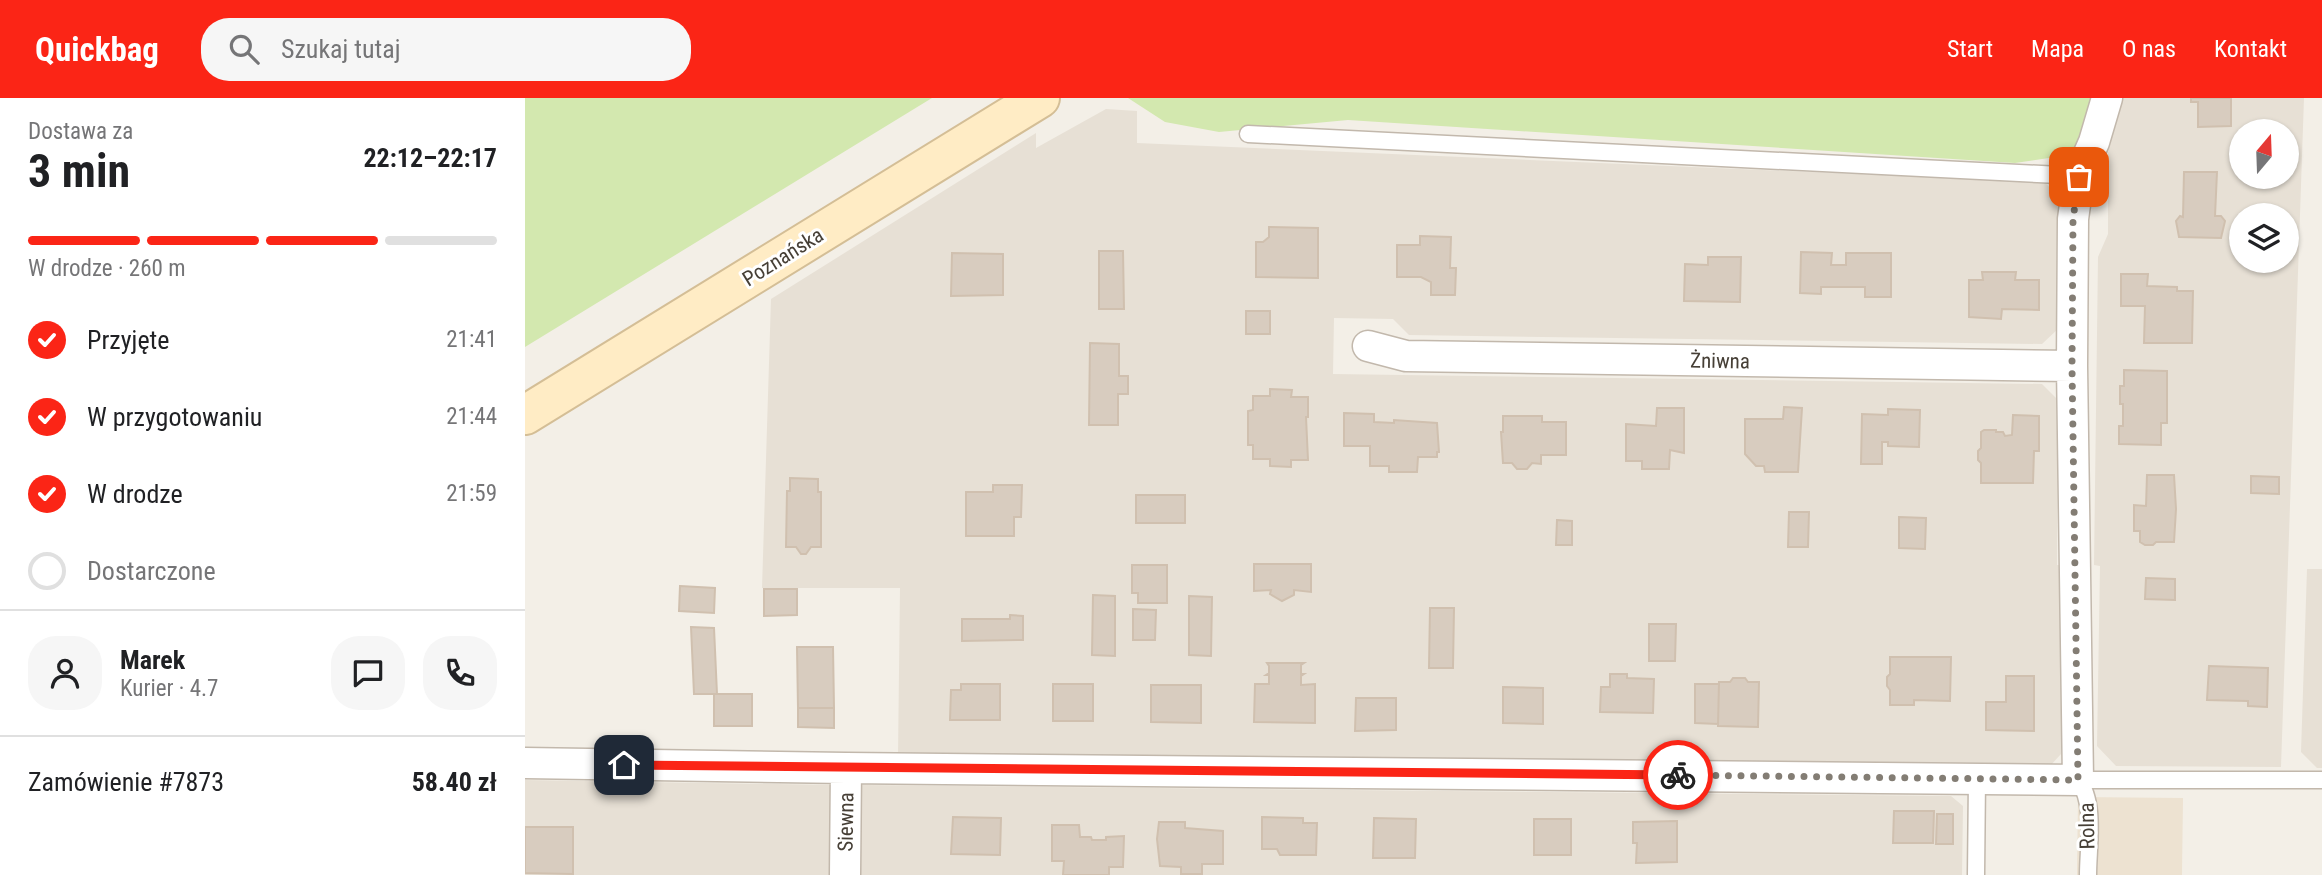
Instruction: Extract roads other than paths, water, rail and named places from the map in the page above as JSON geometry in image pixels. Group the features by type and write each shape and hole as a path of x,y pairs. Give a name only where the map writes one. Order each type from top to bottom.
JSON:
{"street":[{"name":"Poznańska","path":"525,415 1040,98"},
{"path":"2078,780 2072,366 2073,219 2079,177 2094,142 2107,98"},
{"name":"Żniwna","path":"1368,346 1406,356 2072,366"},
{"name":"Rolna","path":"525,763 2078,780"},
{"name":"Siewna","path":"845,875 846,768"}],"lane":[{"path":"1248,134 2079,177"},
{"path":"1976,875 1977,779"},
{"path":"2078,780 2322,780"},
{"name":"Rolna","path":"2078,780 2086,790 2089,804 2088,875"}]}
